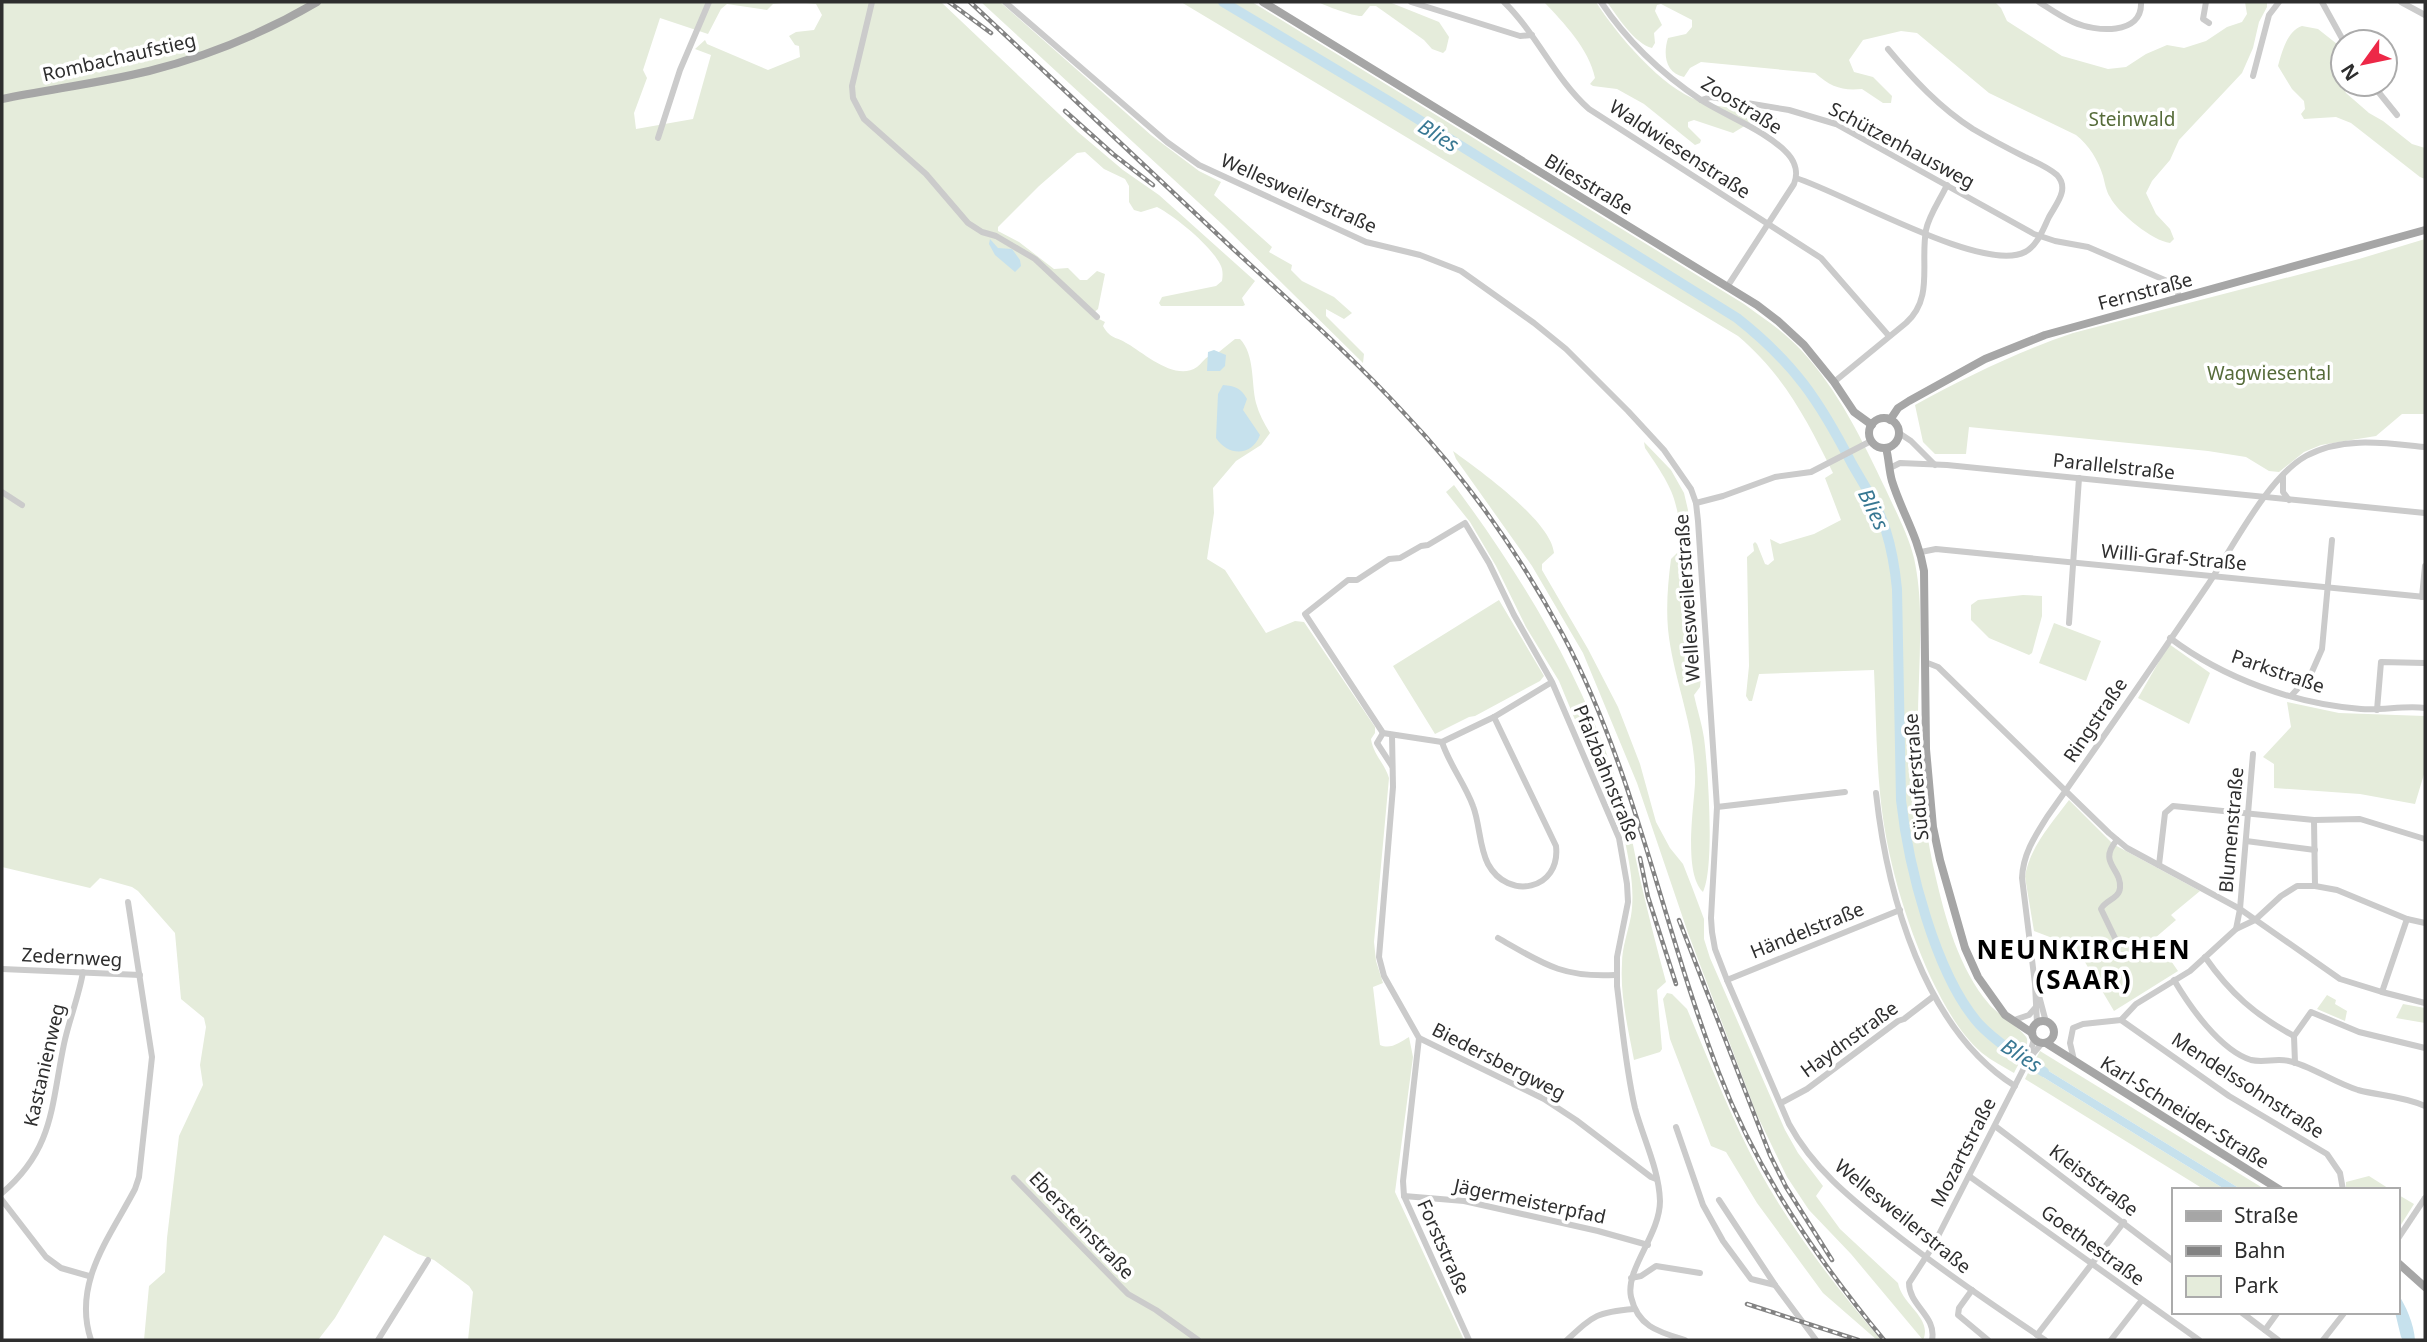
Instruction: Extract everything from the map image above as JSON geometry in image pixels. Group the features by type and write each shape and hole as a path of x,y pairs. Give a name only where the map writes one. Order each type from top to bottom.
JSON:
{"main road":[{"name":"Rombachaufstieg","path":"2,99 147,71 183,61 267,29 317,2"},
{"name":"Bliesstraße","path":"1263,2 1727,286 1778,321 1804,345 1835,382 1854,412 1871,425"},
{"name":"Fernstraße","path":"1890,420 1898,408 1985,359 2045,335 2425,230"},
{"path":"1882,418 1890,420 1899,433 1895,443 1886,448 1877,447 1871,441 1871,425 1882,418"},
{"path":"1886,448 1892,480 1921,552"},
{"name":"Süduferstraße","path":"1921,552 1924,571 1926,749 1937,844 1965,948 1987,990 2005,1014 2039,1036"},
{"name":"Süduferstraße","path":"1987,990 2039,1036"},
{"name":"Karl-Schneider-Straße","path":"2039,1036 2277,1188"},
{"path":"2399,1264 2425,1287"}],"street":[{"path":"658,138 680,70 709,2"},
{"path":"872,2 852,86 858,110 873,129 926,174 968,223 1035,258 1097,317"},
{"name":"Wellesweilerstraße","path":"1006,2 1167,142 1199,165 1366,242 1442,262 1461,271 1495,294 1566,349 1628,411 1682,474 1696,503 1717,807 1710,918 1715,948 1727,980 1798,1140 1821,1171 1925,1258 2045,1340"},
{"path":"1411,2 1520,36 1532,35"},
{"name":"Waldwiesenstraße","path":"1504,2 1589,109 1830,266 1889,336"},
{"name":"Zoostraße","path":"1601,2 1640,51 1701,100 1782,148 1794,163 1797,178"},
{"path":"2039,2 2075,23 2102,29 2126,26 2133,22 2140,14 2141,2"},
{"path":"2206,2 2203,19 2208,23"},
{"path":"2253,76 2269,15 2279,2"},
{"path":"2322,2 2336,28"},
{"path":"2401,2 2425,15"},
{"path":"1727,286 1797,178 1967,249 2008,257 2029,249 2039,236 2063,192 2062,181 2058,176 1972,128 1918,83 1888,50"},
{"name":"Schützenhausweg","path":"1701,100 1711,97 1821,118 1858,135 2039,236 2054,242 2081,245 2174,285 2179,298"},
{"path":"2383,98 2397,115"},
{"path":"1835,382 1915,315 1925,287 1926,233 1947,186"},
{"path":"1899,433 1911,440 1935,465"},
{"path":"1696,503 1776,477 1811,472 1871,441"},
{"name":"Ringstraße","path":"2039,1036 2022,869 2034,837 2265,497 2283,476 2305,457 2342,445 2379,443 2425,447"},
{"name":"Parallelstraße","path":"1889,468 1900,463 1935,465 2425,513"},
{"path":"2283,476 2283,492 2289,500"},
{"path":"2069,623 2079,478"},
{"path":"2,492 21,505"},
{"name":"Pfalzbahnstraße","path":"1465,523 1552,681 1622,850 1628,902 1615,975 1635,1105 1656,1179 1660,1206 1648,1245 1631,1278"},
{"name":"Biedersbergweg","path":"1393,767 1377,743 1383,733 1305,614 1348,580 1357,580 1389,559 1400,558 1428,545 1465,523"},
{"path":"2291,696 2312,674 2322,649 2332,541"},
{"name":"Willi-Graf-Straße","path":"1921,552 1936,549 2423,597"},
{"path":"2423,597 2425,566"},
{"name":"Parkstraße","path":"2170,638 2215,666 2291,696 2325,704 2377,710 2425,708"},
{"path":"2377,710 2382,661 2425,663"},
{"path":"1925,662 1938,667 2117,840 2240,909 2340,979 2425,1003"},
{"path":"1383,733 1442,742 1493,717 1552,681"},
{"path":"1442,742 1475,810 1485,857 1493,872 1501,880 1517,886 1531,886 1540,882 1556,864 1556,846 1493,717"},
{"name":"Biedersbergweg","path":"1392,736 1393,767 1378,957 1384,976 1419,1038 1544,1099 1656,1179"},
{"name":"Blumenstraße","path":"2235,929 2240,909 2253,754"},
{"path":"1717,807 1845,792"},
{"path":"1876,793 1880,826 1900,910 1934,996 1970,1047 1999,1076 2015,1086"},
{"path":"2159,865 2165,813 2173,806 2314,820 2360,819 2425,839"},
{"path":"2314,820 2315,886"},
{"path":"2115,938 2101,909 2103,904 2119,891 2120,884 2109,858 2110,849 2117,840"},
{"path":"2246,841 2315,850"},
{"path":"2074,1060 2070,1043 2073,1028 2082,1024 2121,1020 2136,1004 2174,980 2205,957 2235,929 2255,920 2297,886 2315,886 2352,896 2407,919 2425,923"},
{"path":"91,1340 85,1306 89,1276 135,1189 142,1165 152,1057 128,902"},
{"name":"Händelstraße","path":"1727,980 1900,910"},
{"path":"2382,992 2407,919"},
{"path":"1498,938 1560,971 1575,975 1615,975"},
{"path":"2205,957 2230,990 2243,1002 2294,1036"},
{"name":"Zedernweg","path":"2,969 140,975"},
{"name":"Kastanienweg","path":"2,1194 36,1156 46,1134 64,1043 83,972"},
{"path":"2174,980 2200,1018 2238,1053 2252,1060 2287,1060 2357,1090 2399,1097 2425,1106"},
{"name":"Ringstraße","path":"2035,984 2039,1036"},
{"name":"Haydnstraße","path":"1781,1103 1807,1089 1934,996"},
{"path":"2017,1019 2028,1015 2036,1007"},
{"path":"2295,1063 2294,1036 2311,1012 2359,1032 2425,1048"},
{"name":"Mendelssohnstraße","path":"2121,1020 2229,1096 2327,1154 2340,1173 2343,1188"},
{"name":"Mozartstraße","path":"1932,1340 1932,1325 1909,1291 1912,1276 1925,1258 1969,1176 2039,1036"},
{"name":"Forststraße","path":"1419,1038 1403,1181 1404,1196 1469,1340"},
{"path":"1676,1126 1703,1205 1723,1241 1747,1276 1775,1285"},
{"name":"Kleiststraße","path":"1995,1126 2172,1260"},
{"name":"Goethestraße","path":"1969,1176 2199,1340"},
{"name":"Ebersteinstraße","path":"1014,1178 1128,1294 1198,1340"},
{"name":"Jägermeisterpfad","path":"1404,1196 1464,1201 1648,1245"},
{"path":"2399,1238 2422,1210 2425,1198"},
{"path":"2,1200 46,1257 61,1268 89,1276"},
{"path":"1719,1200 1775,1285 1816,1340"},
{"path":"2037,1335 2124,1222"},
{"path":"377,1340 428,1260"},
{"path":"1685,1340 1647,1327 1634,1309 1629,1287 1631,1278 1638,1278 1656,1266 1700,1273"},
{"path":"1972,1290 1959,1308 1958,1315 1987,1340"},
{"path":"2111,1340 2143,1300"},
{"path":"1566,1340 1594,1315 1613,1310 1634,1309"},
{"path":"2245,1314 2278,1340"},
{"path":"2265,1330 2277,1314"},
{"path":"2323,1340 2343,1314"}],"green space":[{"path":"2,2 792,2 773,4 767,10 727,4 721,9 708,34 660,18 643,70 647,78 634,113 636,129 693,119 711,55 695,49 705,40 707,44 768,70 800,57 799,46 795,45 789,36 796,32 814,30 822,15 816,4 795,2 941,2 1078,132 1123,170 1159,195 1255,281 1242,298 1245,305 1243,306 1161,306 1159,303 1162,297 1216,286 1222,281 1221,266 1201,240 1165,212 1157,207 1141,212 1134,210 1129,202 1129,186 1125,179 1104,169 1085,152 1077,153 998,227 998,231 1019,242 1054,269 1068,268 1080,280 1087,280 1097,271 1105,274 1098,309 1091,315 1105,322 1103,326 1111,336 1161,365 1189,371 1209,356 1209,360 1235,339 1240,339 1245,345 1252,369 1256,403 1270,433 1261,445 1236,461 1213,488 1214,513 1207,559 1225,570 1266,633 1295,621 1304,622 1375,727 1372,744 1389,778 1374,942 1376,961 1383,983 1373,987 1380,1045 1392,1046 1409,1037 1413,1057 1395,1192 1464,1340 468,1340 473,1292 469,1286 434,1260 384,1235 335,1318 318,1340 144,1340 149,1286 165,1272 179,1136 203,1085 200,1065 206,1027 204,1018 181,999 175,933 138,891 100,878 90,888 2,867"},
{"path":"981,2 1000,2 1151,135 1199,171 1221,182 1214,195 1272,247 1269,252 1292,265 1291,270 1302,281 1334,297 1352,313 1344,319 1326,309 1326,316 1364,354 1363,363 1223,225"},
{"path":"1181,2 1252,2 1744,304 1788,337 1815,366 1859,435 1902,523 1914,558 1920,609 1919,758 1932,859 1949,925 1969,975 1989,1004 2027,1039 2025,1052 2014,1073 1982,1053 1960,1028 1936,988 1913,934 1898,888 1883,817 1874,670 1759,674 1752,701 1746,696 1749,666 1747,557 1754,551 1753,544 1757,544 1765,564 1768,565 1774,560 1770,539 1780,544 1814,534 1841,520 1825,478 1833,473 1804,417 1769,366 1738,336"},
{"path":"1318,2 1389,2 1439,22 1449,37 1446,50 1443,53 1432,49 1424,40 1376,6 1370,6 1362,16 1358,16"},
{"path":"1544,2 1596,2 1628,44 1670,85 1707,104 1769,111 1777,119 1773,132 1751,122 1733,133 1694,120 1688,122 1688,127 1701,140 1695,145 1644,104 1617,89 1590,84 1595,78 1587,57 1575,37"},
{"name":"Steinwald","path":"1607,2 1995,2 2007,21 2062,56 2108,69 2126,67 2167,45 2184,48 2206,41 2227,27 2242,22 2247,14 2245,2 2267,2 2267,7 2259,22 2253,48 2242,73 2179,140 2170,160 2152,181 2146,193 2156,214 2170,229 2174,239 2170,243 2146,232 2120,211 2109,195 2096,159 2076,135 1989,93 1917,33 1901,31 1863,40 1849,60 1854,72 1873,77 1892,96 1891,103 1883,103 1862,89 1837,87 1815,73 1701,62 1690,68 1684,77 1678,75 1667,62 1668,38 1686,34 1692,27 1692,20 1661,4 1657,5 1655,11 1662,25 1654,33 1655,43 1652,48 1633,35"},
{"path":"2302,26 2318,29 2329,38 2329,98 2352,98 2412,144 2425,148 2425,179 2351,123 2336,117 2304,119 2301,114 2305,109 2304,101 2292,89 2278,66 2289,37"},
{"name":"Wagwiesental","path":"2425,239 2425,414 2402,414 2376,436 2321,445 2304,452 2279,472 2269,471 2246,457 2208,451 1969,427 1966,454 1935,454 1923,442 1915,405 2032,348 2073,333 2359,259"},
{"path":"1644,442 1671,470 1684,493 1688,510 1701,677 1700,687 1694,695 1704,738 1709,793 1709,862 1703,892 1697,883 1691,855 1695,763 1668,629 1671,559 1681,549 1678,518 1673,495"},
{"path":"1453,451 1512,497 1541,526 1550,540 1554,553 1542,564 1542,570 1618,707 1640,764 1656,822 1670,848 1683,864 1704,919 1704,939 1710,958 1785,1130 1798,1153 1823,1186 1816,1196 1840,1229 1898,1283 1905,1298 1921,1318 1925,1332 1923,1340 1851,1254 1809,1210 1787,1177 1757,1115 1688,933 1637,783 1583,653 1532,566"},
{"path":"1454,485 1531,598 1574,678 1610,762 1624,805 1666,982 1657,990 1662,1049 1660,1052 1634,1060 1625,1012 1622,958 1632,897 1625,841 1559,681 1526,627 1496,566 1470,522 1446,492"},
{"path":"2023,595 2042,596 2042,616 2032,653 2029,655 1989,638 1971,620 1971,605 1978,600"},
{"path":"1499,600 1544,676 1540,681 1475,716 1435,734 1393,666"},
{"path":"2054,623 2101,641 2086,681 2039,663"},
{"path":"2169,644 2210,673 2189,724 2138,698"},
{"path":"2287,702 2339,713 2425,716 2425,771 2415,804 2360,794 2274,788 2274,764 2263,757 2291,727"},
{"path":"2069,800 2113,844 2200,891 2171,915 2176,920 2155,938 2178,971 2114,1011 2076,947 2034,931 2025,877 2027,866 2042,836"},
{"path":"1667,993 1672,994 1687,1009 1739,1130 1772,1193 1816,1258 1881,1340 1877,1340 1823,1293 1757,1203 1726,1152 1711,1146 1670,1039 1663,999"},
{"path":"2327,995 2347,1011 2345,1021 2317,1009"},
{"path":"2403,1004 2425,1008 2425,1023 2396,1018"},
{"path":"2040,1051 2263,1188 2239,1188 2034,1062"},
{"path":"2030,1069 2223,1188 2202,1188 2025,1079"},
{"path":"2369,1176 2388,1188 2346,1188 2346,1182"},
{"path":"2399,1195 2414,1204 2399,1228"}],"water":[{"path":"990,239 998,248 1012,249 1021,266 1015,272 995,255 989,244"},
{"path":"1214,350 1226,355 1225,366 1220,371 1207,371 1208,352"},
{"path":"1223,385 1237,388 1245,395 1247,399 1243,410 1260,435 1252,447 1240,452 1227,448 1216,438 1218,394"},
{"path":"2034,1062 2239,1188 2223,1188 2030,1069"},
{"path":"2399,1296 2409,1315 2415,1340 2403,1340 2395,1314 2399,1314"}],"waterway":[{"name":"Blies","path":"1223,2 1392,103 1737,318 1790,367 1828,421 1871,496 1890,545 1897,589 1901,800 1910,855 1926,918 1949,977 1963,1003 1979,1024 2002,1044 2044,1072"}],"railway":[{"path":"949,2 991,33"},
{"path":"970,2 1362,370 1427,438 1491,519 1529,576 1563,635 1610,741 1630,796 1699,1018 1734,1110 1770,1180 1812,1246 1884,1340"},
{"path":"1065,111 1153,185"},
{"path":"1640,858 1648,897 1676,984"},
{"path":"1679,920 1770,1155 1786,1187 1832,1260"},
{"path":"1747,1304 1858,1340"}],"district":[{"name":"NEUNKIRCHEN (SAAR)","path":"2084,964"}]}
